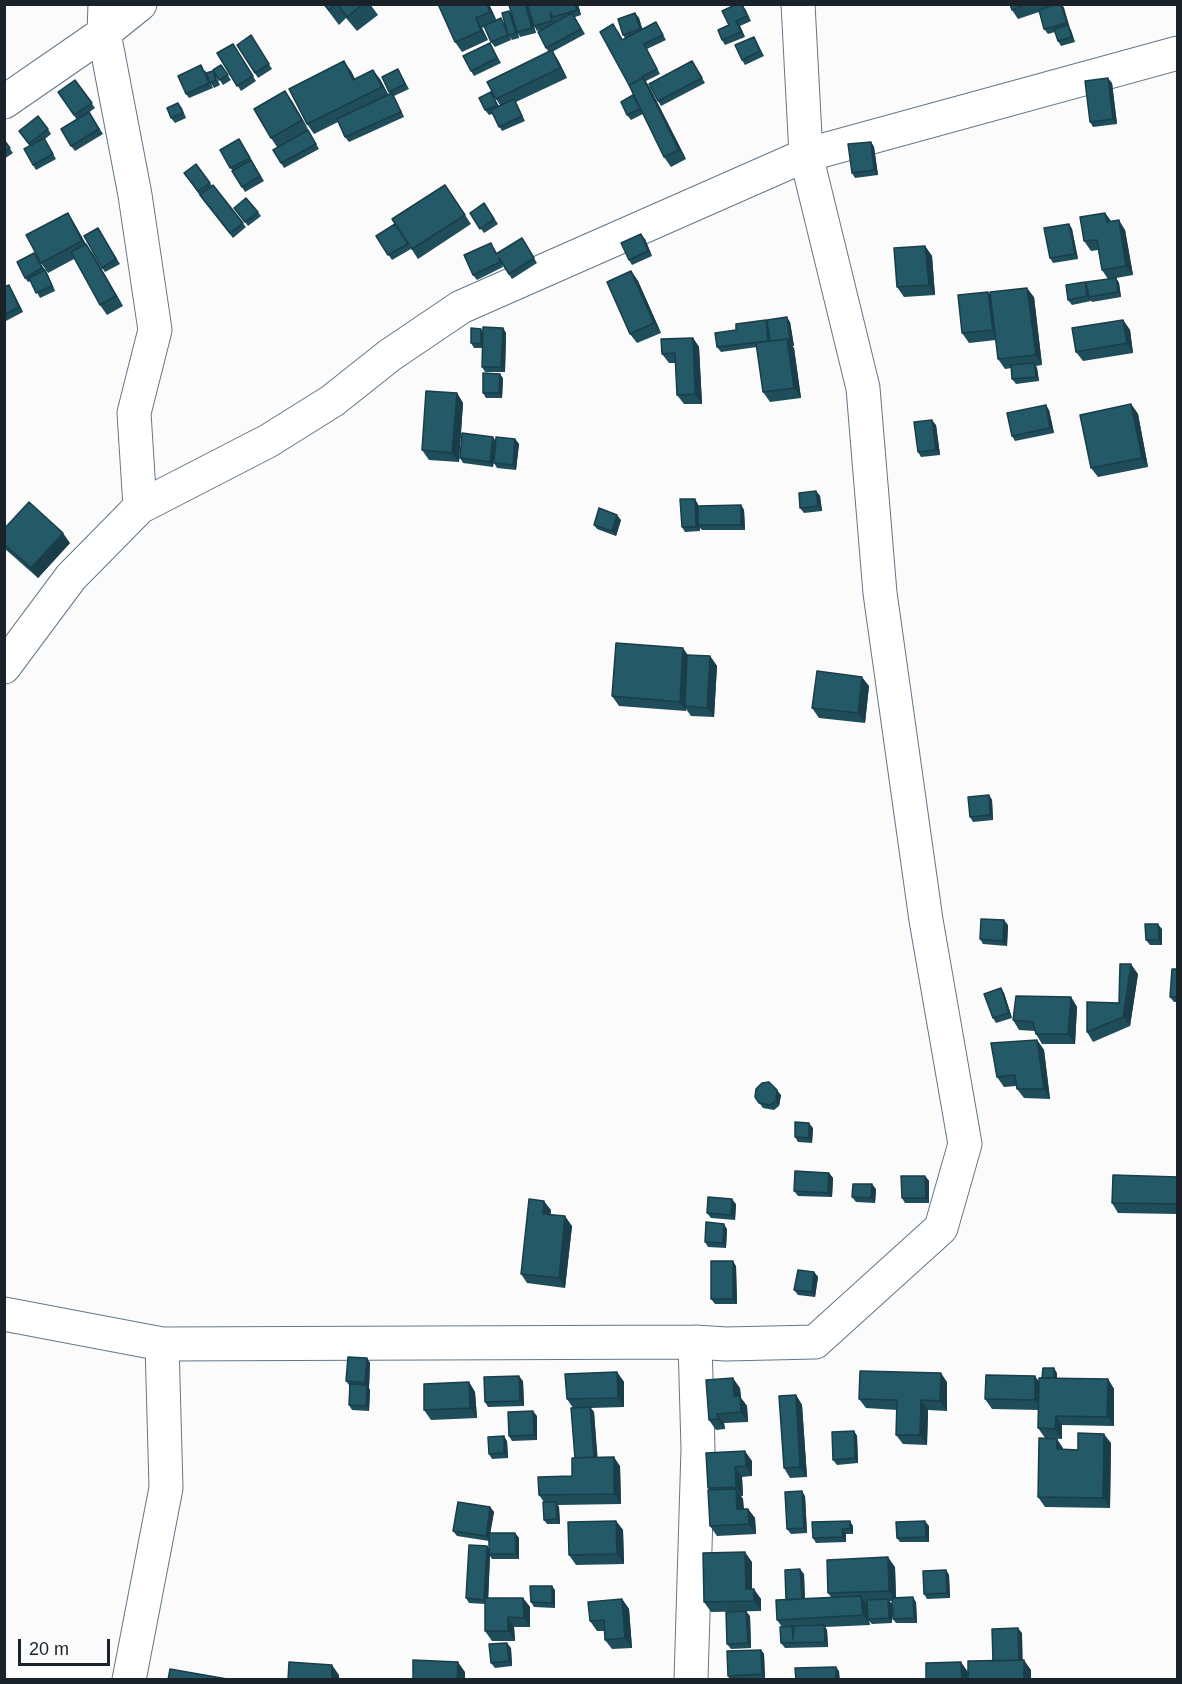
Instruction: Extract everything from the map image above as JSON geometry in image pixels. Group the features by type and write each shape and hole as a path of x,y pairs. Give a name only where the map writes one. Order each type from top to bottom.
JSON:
{"street":[{"path":"4,102 104,19 140,4"},
{"path":"4,1314 162,1344 815,1342 941,1228 965,1144 926,920 880,593 863,388 806,155 798,4"},
{"path":"104,19 135,195 155,330 134,413 140,507"},
{"path":"4,667 71,577 140,507 268,441 332,401 390,355 461,307 806,155 1178,53"},
{"path":"691,1680 698,1449 695,1341"},
{"path":"129,1680 166,1488 162,1344"}],"building":[{"path":"324,4 336,4 329,10"},
{"path":"337,4 363,4 347,17"},
{"path":"438,4 487,4 490,12 476,18 481,31 455,42"},
{"path":"525,4 532,28 517,32 509,5"},
{"path":"527,4 575,4 577,10 553,17 550,12 552,21 534,26"},
{"path":"742,4 747,16 736,21 741,32 722,40 718,30 729,25 722,11"},
{"path":"1010,4 1027,4 1012,10"},
{"path":"1061,4 1067,23 1044,29 1039,10"},
{"path":"509,11 516,33 508,35 502,13"},
{"path":"572,13 581,29 546,48 538,32"},
{"path":"635,13 640,29 623,35 618,19"},
{"path":"501,18 508,35 491,42 484,26"},
{"path":"656,22 663,35 644,44 657,69 629,85 600,32 613,24 622,40"},
{"path":"1068,25 1072,37 1058,41 1054,29"},
{"path":"251,35 269,64 255,73 237,45"},
{"path":"754,37 760,51 742,60 735,45"},
{"path":"490,43 497,58 471,71 463,56"},
{"path":"233,44 253,76 237,86 217,53"},
{"path":"552,50 560,68 496,99 487,82"},
{"path":"344,61 353,80 373,70 382,87 307,124 289,89"},
{"path":"692,61 702,78 658,101 649,84"},
{"path":"201,65 209,83 186,94 178,76"},
{"path":"221,65 228,75 219,80 213,70"},
{"path":"398,69 405,84 389,92 382,77"},
{"path":"213,71 216,80 210,83 206,73"},
{"path":"643,78 679,150 664,157 629,85"},
{"path":"1108,78 1113,119 1090,122 1085,81"},
{"path":"75,80 92,103 74,115 58,92"},
{"path":"285,91 302,120 271,138 254,109"},
{"path":"491,92 497,105 485,110 479,98"},
{"path":"392,93 401,112 345,137 337,119"},
{"path":"633,95 640,109 627,115 621,102"},
{"path":"514,99 522,116 499,127 491,110"},
{"path":"178,103 183,113 171,118 167,108"},
{"path":"89,112 99,129 71,146 61,129"},
{"path":"38,116 48,129 29,144 19,131"},
{"path":"308,130 316,144 281,163 273,150"},
{"path":"44,138 53,154 33,165 24,149"},
{"path":"239,139 250,158 230,168 220,150"},
{"path":"4,140 10,148 4,152"},
{"path":"871,142 874,170 852,173 848,144"},
{"path":"251,160 260,176 242,187 232,171"},
{"path":"196,164 210,183 198,191 184,173"},
{"path":"213,185 243,223 230,233 200,195"},
{"path":"445,185 465,215 412,249 392,219"},
{"path":"246,198 258,212 245,222 234,208"},
{"path":"484,203 494,219 480,229 470,213"},
{"path":"68,213 82,241 41,263 26,235"},
{"path":"1105,213 1107,222 1119,220 1126,266 1102,270 1097,240 1084,241 1080,217"},
{"path":"395,224 408,244 388,255 376,236"},
{"path":"1069,224 1075,254 1050,258 1044,228"},
{"path":"98,228 116,259 102,268 84,236"},
{"path":"641,234 648,251 629,260 621,243"},
{"path":"522,238 534,258 509,274 499,258 500,262 473,275 464,255 491,243 496,254"},
{"path":"86,244 116,296 100,305 71,252"},
{"path":"925,246 929,285 897,287 894,248"},
{"path":"34,253 42,268 25,278 17,262"},
{"path":"45,270 52,286 36,293 29,278"},
{"path":"631,271 654,323 630,334 607,282"},
{"path":"1116,278 1118,292 1089,297 1086,282"},
{"path":"1085,282 1087,296 1068,300 1066,285"},
{"path":"9,285 19,307 4,315 4,287"},
{"path":"1027,288 1036,355 998,359 990,292"},
{"path":"988,292 993,330 962,333 958,295"},
{"path":"787,317 790,341 787,339 770,341 767,320"},
{"path":"766,320 768,341 717,347 715,333 736,330 736,324"},
{"path":"1123,320 1127,343 1076,352 1072,328"},
{"path":"483,327 503,328 501,367 482,367"},
{"path":"471,328 481,329 481,344 471,343"},
{"path":"693,338 695,394 677,395 675,353 662,354 661,339"},
{"path":"787,339 794,388 763,392 756,343"},
{"path":"1034,363 1036,377 1012,379 1011,365"},
{"path":"483,373 500,374 499,393 483,393"},
{"path":"426,391 457,393 452,453 422,450"},
{"path":"1131,404 1142,458 1091,468 1080,415"},
{"path":"1046,405 1050,428 1012,436 1007,413"},
{"path":"932,420 936,450 918,452 914,422"},
{"path":"462,433 493,437 490,462 460,458"},
{"path":"496,437 515,439 513,465 494,463"},
{"path":"816,491 818,506 800,508 799,493"},
{"path":"680,499 695,499 696,527 682,527"},
{"path":"29,502 63,533 31,568 4,544 4,529"},
{"path":"741,505 741,525 698,525 698,506"},
{"path":"599,508 617,515 612,531 594,525"},
{"path":"616,643 683,648 680,702 612,696"},
{"path":"687,655 710,656 707,708 685,706"},
{"path":"817,671 862,677 858,713 812,708"},
{"path":"989,795 990,815 970,817 968,797"},
{"path":"981,919 1004,920 1003,941 980,939"},
{"path":"1145,924 1158,924 1159,940 1146,940"},
{"path":"1120,964 1131,964 1123,1017 1087,1032 1087,1002 1119,1003"},
{"path":"1172,969 1178,969 1178,997 1170,997"},
{"path":"1001,988 1009,1013 993,1018 984,994"},
{"path":"1016,996 1071,997 1068,1034 1036,1034 1033,1022 1013,1020"},
{"path":"1037,1040 1044,1089 1017,1089 1015,1075 997,1077 991,1043"},
{"path":"769,1082 777,1090 776,1101 770,1105 759,1103 755,1097 756,1089 762,1083"},
{"path":"795,1122 809,1123 809,1138 795,1137"},
{"path":"795,1171 829,1173 828,1193 794,1191"},
{"path":"1113,1175 1178,1177 1178,1204 1112,1203"},
{"path":"901,1176 925,1176 926,1198 902,1198"},
{"path":"853,1184 872,1184 871,1198 852,1197"},
{"path":"708,1197 732,1199 731,1215 707,1213"},
{"path":"529,1199 544,1201 543,1214 565,1216 559,1278 521,1274"},
{"path":"706,1222 724,1224 723,1243 705,1242"},
{"path":"711,1261 733,1261 733,1299 711,1299"},
{"path":"798,1270 814,1272 812,1292 794,1290"},
{"path":"348,1357 367,1358 365,1383 346,1381"},
{"path":"1043,1368 1054,1368 1054,1378 1042,1378"},
{"path":"860,1371 941,1373 940,1401 921,1400 920,1435 896,1435 897,1400 859,1399"},
{"path":"617,1372 618,1398 567,1399 565,1374"},
{"path":"986,1375 1035,1376 1035,1400 985,1399"},
{"path":"519,1376 520,1401 485,1402 484,1377"},
{"path":"733,1378 734,1396 740,1396 741,1412 717,1414 718,1419 709,1420 706,1380"},
{"path":"1039,1378 1108,1379 1107,1417 1056,1416 1055,1429 1038,1428"},
{"path":"469,1382 470,1408 424,1410 424,1384"},
{"path":"350,1384 367,1385 366,1406 349,1405"},
{"path":"796,1395 800,1467 784,1468 779,1396"},
{"path":"590,1407 594,1457 575,1458 571,1408"},
{"path":"533,1411 534,1435 509,1436 508,1412"},
{"path":"854,1431 855,1458 833,1460 832,1432"},
{"path":"1078,1433 1104,1434 1103,1498 1038,1497 1039,1438 1057,1439 1057,1449 1078,1450"},
{"path":"504,1436 504,1453 489,1454 488,1437"},
{"path":"745,1451 746,1466 735,1467 736,1487 708,1488 706,1453"},
{"path":"614,1457 614,1494 539,1495 538,1477 572,1476 572,1458"},
{"path":"736,1489 737,1509 748,1509 749,1524 710,1526 708,1490"},
{"path":"802,1491 804,1528 787,1529 785,1492"},
{"path":"458,1502 490,1507 486,1536 453,1531"},
{"path":"543,1502 556,1502 557,1519 544,1520"},
{"path":"616,1521 617,1554 569,1555 568,1522"},
{"path":"850,1521 850,1529 842,1529 843,1537 813,1538 812,1522"},
{"path":"925,1521 926,1537 897,1538 896,1522"},
{"path":"489,1533 515,1533 516,1554 489,1554"},
{"path":"469,1545 487,1546 484,1600 466,1598"},
{"path":"745,1552 746,1589 754,1589 754,1601 704,1602 703,1553"},
{"path":"888,1557 889,1591 828,1593 827,1560"},
{"path":"800,1569 802,1599 786,1600 785,1570"},
{"path":"946,1570 947,1593 924,1594 923,1571"},
{"path":"530,1586 552,1586 552,1603 531,1602"},
{"path":"861,1596 863,1615 777,1620 776,1600"},
{"path":"913,1597 914,1618 893,1619 892,1598"},
{"path":"485,1598 523,1598 524,1618 508,1617 508,1631 485,1631"},
{"path":"622,1599 625,1638 605,1640 604,1620 590,1621 588,1602"},
{"path":"888,1599 889,1618 868,1619 867,1600"},
{"path":"746,1611 748,1643 727,1644 726,1612"},
{"path":"824,1625 825,1642 781,1643 780,1627 792,1626 793,1639 794,1626"},
{"path":"1018,1628 1019,1660 993,1661 992,1629"},
{"path":"507,1643 509,1661 491,1663 489,1644"},
{"path":"761,1650 762,1674 728,1676 727,1651"},
{"path":"413,1660 458,1662 457,1680 413,1680"},
{"path":"1024,1660 1024,1680 968,1680 968,1661"},
{"path":"289,1662 332,1665 332,1680 288,1680"},
{"path":"961,1662 962,1680 926,1680 926,1663"},
{"path":"836,1667 836,1680 796,1680 795,1668"},
{"path":"170,1669 227,1679 227,1680 168,1680"}]}
